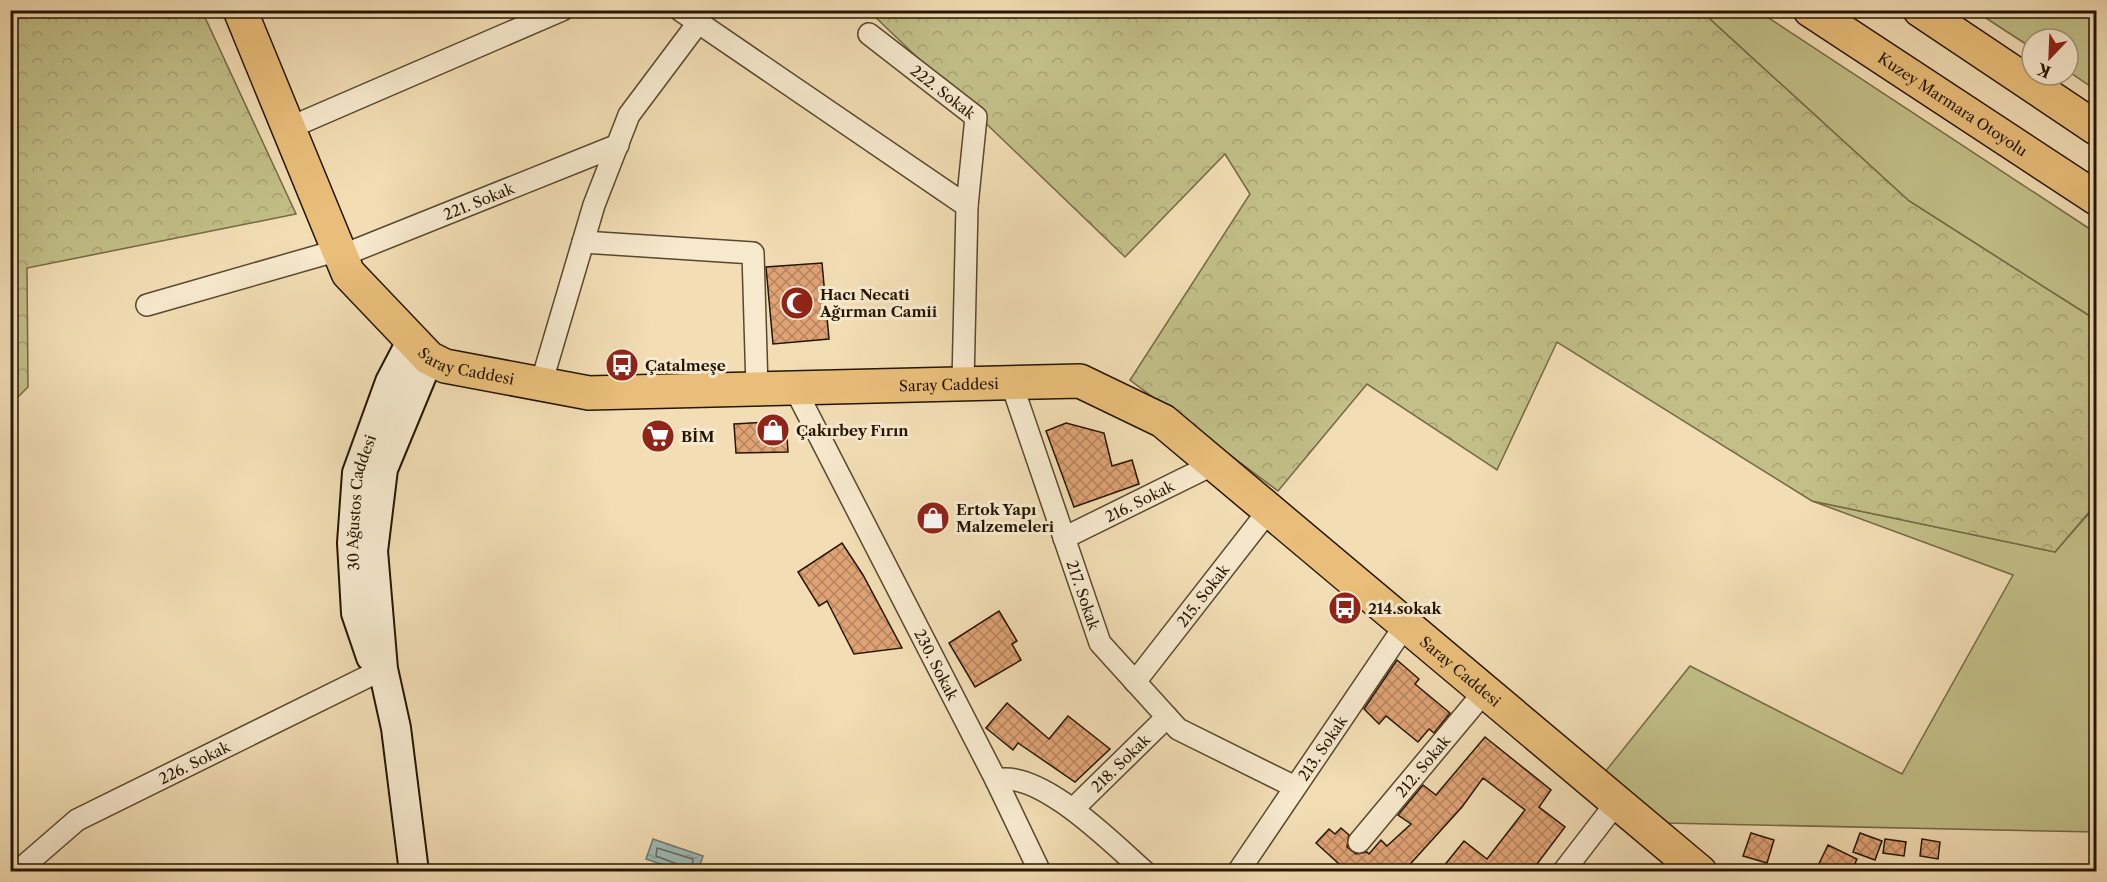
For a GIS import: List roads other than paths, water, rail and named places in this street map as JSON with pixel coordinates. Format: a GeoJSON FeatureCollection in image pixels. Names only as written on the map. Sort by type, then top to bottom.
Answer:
{"type":"FeatureCollection","features":[{"type":"Feature","properties":{"kind":"main road","name":"Saray Caddesi"},"geometry":{"type":"LineString","coordinates":[[240,10],[348,273],[420,349],[445,366],[589,393],[1080,381],[1162,421],[1700,872]]}},
{"type":"Feature","properties":{"kind":"main road","name":"Kuzey Marmara Otoyolu"},"geometry":{"type":"LineString","coordinates":[[1810,10],[2097,198]]}},
{"type":"Feature","properties":{"kind":"main road"},"geometry":{"type":"LineString","coordinates":[[1920,10],[2097,128]]}},
{"type":"Feature","properties":{"kind":"main road","name":"30 Ağustos Caddesi"},"geometry":{"type":"LineString","coordinates":[[414,872],[396,728],[383,669],[373,550],[383,469],[420,349]]}},
{"type":"Feature","properties":{"kind":"street"},"geometry":{"type":"LineString","coordinates":[[289,128],[562,10]]}},
{"type":"Feature","properties":{"kind":"street"},"geometry":{"type":"LineString","coordinates":[[680,10],[967,206],[963,383]]}},
{"type":"Feature","properties":{"kind":"street"},"geometry":{"type":"LineString","coordinates":[[541,384],[594,205],[629,115],[698,22]]}},
{"type":"Feature","properties":{"kind":"street","name":"222. Sokak"},"geometry":{"type":"LineString","coordinates":[[868,34],[976,117],[967,206]]}},
{"type":"Feature","properties":{"kind":"street","name":"221. Sokak"},"geometry":{"type":"LineString","coordinates":[[147,305],[340,253],[618,145]]}},
{"type":"Feature","properties":{"kind":"street"},"geometry":{"type":"LineString","coordinates":[[583,242],[753,253],[758,388]]}},
{"type":"Feature","properties":{"kind":"street","name":"217. Sokak"},"geometry":{"type":"LineString","coordinates":[[1011,382],[1100,644],[1178,729],[1295,787]]}},
{"type":"Feature","properties":{"kind":"street","name":"230. Sokak"},"geometry":{"type":"LineString","coordinates":[[794,387],[996,780],[1040,872]]}},
{"type":"Feature","properties":{"kind":"street","name":"216. Sokak"},"geometry":{"type":"LineString","coordinates":[[1064,538],[1214,464]]}},
{"type":"Feature","properties":{"kind":"street","name":"215. Sokak"},"geometry":{"type":"LineString","coordinates":[[1135,682],[1269,510]]}},
{"type":"Feature","properties":{"kind":"street","name":"213. Sokak"},"geometry":{"type":"LineString","coordinates":[[1238,872],[1406,624]]}},
{"type":"Feature","properties":{"kind":"street","name":"226. Sokak"},"geometry":{"type":"LineString","coordinates":[[17,872],[77,820],[383,669]]}},
{"type":"Feature","properties":{"kind":"street","name":"212. Sokak"},"geometry":{"type":"LineString","coordinates":[[1359,842],[1485,691]]}},
{"type":"Feature","properties":{"kind":"street","name":"218. Sokak"},"geometry":{"type":"LineString","coordinates":[[1073,809],[1167,717]]}},
{"type":"Feature","properties":{"kind":"street"},"geometry":{"type":"LineString","coordinates":[[996,780],[1017,778],[1073,809],[1145,872]]}},
{"type":"Feature","properties":{"kind":"street"},"geometry":{"type":"LineString","coordinates":[[1563,872],[1617,802]]}},
{"type":"Feature","properties":{"kind":"water"},"geometry":{"type":"Polygon","coordinates":[[[653,839],[703,856],[698,871],[681,871],[646,859],[653,839]]]}},
{"type":"Feature","properties":{"kind":"place","name":"Hacı Necati Ağırman Camii"},"geometry":{"type":"Point","coordinates":[797,303]}},
{"type":"Feature","properties":{"kind":"place","name":"Çatalmeşe"},"geometry":{"type":"Point","coordinates":[622,365]}},
{"type":"Feature","properties":{"kind":"place","name":"Çakırbey Fırın"},"geometry":{"type":"Point","coordinates":[773,430]}},
{"type":"Feature","properties":{"kind":"place","name":"BİM"},"geometry":{"type":"Point","coordinates":[658,436]}},
{"type":"Feature","properties":{"kind":"place","name":"Ertok Yapı Malzemeleri"},"geometry":{"type":"Point","coordinates":[933,518]}},
{"type":"Feature","properties":{"kind":"place","name":"214.sokak"},"geometry":{"type":"Point","coordinates":[1345,608]}}]}
